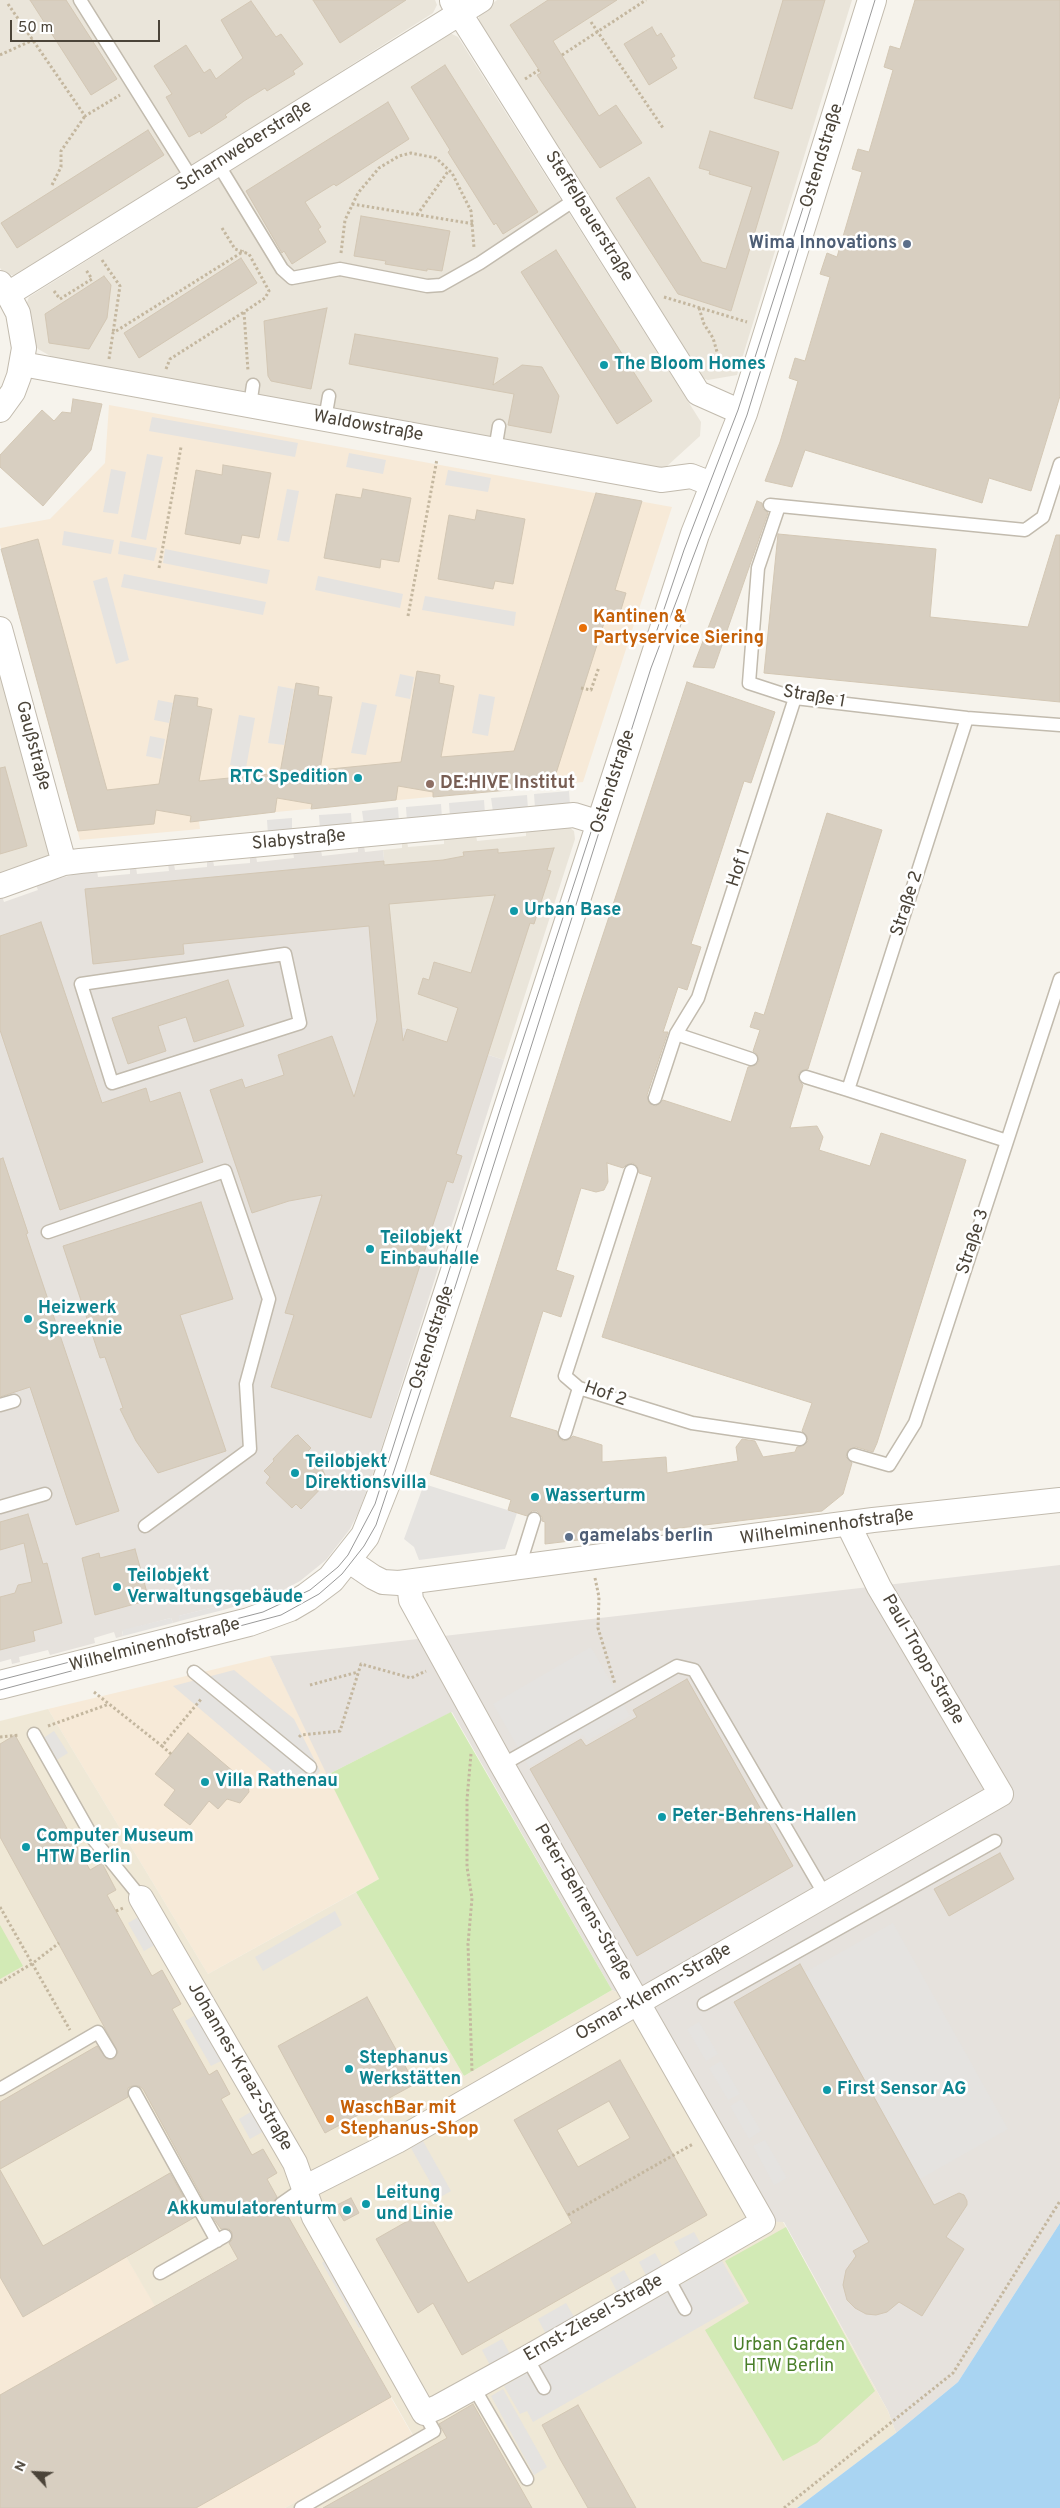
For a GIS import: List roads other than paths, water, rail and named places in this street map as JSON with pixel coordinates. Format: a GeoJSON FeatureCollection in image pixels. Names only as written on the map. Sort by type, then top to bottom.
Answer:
{"type":"FeatureCollection","features":[{"type":"Feature","properties":{"kind":"street","name":"Scharnweberstraße"},"geometry":{"type":"LineString","coordinates":[[4,288],[218,164],[455,7],[481,0]]}},
{"type":"Feature","properties":{"kind":"street","name":"Ostendstraße"},"geometry":{"type":"LineString","coordinates":[[348,1560],[369,1529],[386,1483],[695,534],[743,413],[872,0]]}},
{"type":"Feature","properties":{"kind":"street","name":"Steffelbauerstraße"},"geometry":{"type":"LineString","coordinates":[[455,7],[698,393],[743,413]]}},
{"type":"Feature","properties":{"kind":"street"},"geometry":{"type":"LineString","coordinates":[[0,410],[13,392],[22,364],[22,329],[18,313],[4,288]]}},
{"type":"Feature","properties":{"kind":"street","name":"Waldowstraße"},"geometry":{"type":"LineString","coordinates":[[22,364],[250,390],[495,450],[661,480],[691,476],[714,485]]}},
{"type":"Feature","properties":{"kind":"street","name":"Gaußstraße"},"geometry":{"type":"LineString","coordinates":[[0,629],[64,864]]}},
{"type":"Feature","properties":{"kind":"street","name":"Slabystraße"},"geometry":{"type":"LineString","coordinates":[[0,886],[64,864],[574,816],[600,822]]}},
{"type":"Feature","properties":{"kind":"street","name":"Wilhelminenhofstraße"},"geometry":{"type":"LineString","coordinates":[[0,1685],[271,1614],[290,1606],[320,1589],[348,1560],[383,1582],[409,1582],[848,1524],[1060,1500]]}},
{"type":"Feature","properties":{"kind":"street","name":"Paul-Tropp-Straße"},"geometry":{"type":"LineString","coordinates":[[848,1524],[879,1587],[1001,1794]]}},
{"type":"Feature","properties":{"kind":"street","name":"Peter-Behrens-Straße"},"geometry":{"type":"LineString","coordinates":[[409,1582],[411,1600],[502,1765],[763,2222]]}},
{"type":"Feature","properties":{"kind":"street","name":"Osmar-Klemm-Straße"},"geometry":{"type":"LineString","coordinates":[[304,2188],[396,2140],[1001,1794]]}},
{"type":"Feature","properties":{"kind":"street","name":"Johannes-Kraaz-Straße"},"geometry":{"type":"LineString","coordinates":[[141,1898],[294,2162],[314,2217],[424,2412]]}},
{"type":"Feature","properties":{"kind":"street","name":"Ernst-Ziesel-Straße"},"geometry":{"type":"LineString","coordinates":[[424,2412],[474,2388],[763,2222]]}},
{"type":"Feature","properties":{"kind":"lane"},"geometry":{"type":"LineString","coordinates":[[80,0],[192,179]]}},
{"type":"Feature","properties":{"kind":"lane"},"geometry":{"type":"LineString","coordinates":[[218,164],[282,269],[292,278],[340,269],[427,286],[441,285],[480,263],[576,199]]}},
{"type":"Feature","properties":{"kind":"lane"},"geometry":{"type":"LineString","coordinates":[[495,450],[499,426]]}},
{"type":"Feature","properties":{"kind":"lane","name":"Straße 1"},"geometry":{"type":"LineString","coordinates":[[1060,464],[1043,517],[1025,530],[774,505],[758,568],[748,683],[795,698],[967,718],[1060,725]]}},
{"type":"Feature","properties":{"kind":"lane","name":"Hof 1"},"geometry":{"type":"LineString","coordinates":[[655,1098],[676,1034],[698,998],[795,698]]}},
{"type":"Feature","properties":{"kind":"lane","name":"Straße 2"},"geometry":{"type":"LineString","coordinates":[[848,1090],[967,718]]}},
{"type":"Feature","properties":{"kind":"lane"},"geometry":{"type":"LineString","coordinates":[[285,954],[300,1024],[188,1061],[112,1083],[81,984],[285,954]]}},
{"type":"Feature","properties":{"kind":"lane","name":"Straße 3"},"geometry":{"type":"LineString","coordinates":[[854,1455],[889,1465],[915,1423],[1060,979]]}},
{"type":"Feature","properties":{"kind":"lane"},"geometry":{"type":"LineString","coordinates":[[676,1034],[750,1059]]}},
{"type":"Feature","properties":{"kind":"lane"},"geometry":{"type":"LineString","coordinates":[[806,1077],[1007,1141]]}},
{"type":"Feature","properties":{"kind":"lane"},"geometry":{"type":"LineString","coordinates":[[48,1232],[225,1171],[269,1299],[246,1384],[250,1449],[145,1526]]}},
{"type":"Feature","properties":{"kind":"lane","name":"Hof 2"},"geometry":{"type":"LineString","coordinates":[[631,1171],[565,1376],[579,1388],[692,1423],[800,1439]]}},
{"type":"Feature","properties":{"kind":"lane"},"geometry":{"type":"LineString","coordinates":[[564,1433],[579,1388]]}},
{"type":"Feature","properties":{"kind":"lane"},"geometry":{"type":"LineString","coordinates":[[0,1405],[14,1400]]}},
{"type":"Feature","properties":{"kind":"lane"},"geometry":{"type":"LineString","coordinates":[[0,1507],[45,1494]]}},
{"type":"Feature","properties":{"kind":"lane"},"geometry":{"type":"LineString","coordinates":[[519,1567],[534,1519]]}},
{"type":"Feature","properties":{"kind":"lane"},"geometry":{"type":"LineString","coordinates":[[502,1765],[676,1666],[694,1670],[825,1895]]}},
{"type":"Feature","properties":{"kind":"lane","name":"Wilhelminenhofstraße"},"geometry":{"type":"LineString","coordinates":[[194,1672],[310,1767]]}},
{"type":"Feature","properties":{"kind":"lane","name":"Johannes-Kraaz-Straße"},"geometry":{"type":"LineString","coordinates":[[34,1734],[94,1840],[141,1898]]}},
{"type":"Feature","properties":{"kind":"lane"},"geometry":{"type":"LineString","coordinates":[[704,2004],[994,1841]]}},
{"type":"Feature","properties":{"kind":"lane"},"geometry":{"type":"LineString","coordinates":[[0,2089],[98,2032],[110,2052]]}},
{"type":"Feature","properties":{"kind":"lane"},"geometry":{"type":"LineString","coordinates":[[135,2093],[221,2239],[160,2273]]}},
{"type":"Feature","properties":{"kind":"lane"},"geometry":{"type":"LineString","coordinates":[[281,2204],[304,2188]]}},
{"type":"Feature","properties":{"kind":"lane"},"geometry":{"type":"LineString","coordinates":[[667,2276],[685,2309]]}},
{"type":"Feature","properties":{"kind":"lane"},"geometry":{"type":"LineString","coordinates":[[527,2358],[544,2388]]}},
{"type":"Feature","properties":{"kind":"lane"},"geometry":{"type":"LineString","coordinates":[[474,2388],[527,2479]]}},
{"type":"Feature","properties":{"kind":"lane"},"geometry":{"type":"LineString","coordinates":[[301,2508],[434,2431],[424,2412]]}},
{"type":"Feature","properties":{"kind":"water"},"geometry":{"type":"Polygon","coordinates":[[[1060,2223],[1060,2508],[797,2508],[896,2433],[958,2382],[1060,2223]]]}},
{"type":"Feature","properties":{"kind":"tram line"},"geometry":{"type":"LineString","coordinates":[[0,1690],[281,1615],[319,1594],[342,1574],[364,1546],[376,1525],[455,1287],[651,668],[747,415],[875,0]]}},
{"type":"Feature","properties":{"kind":"tram line"},"geometry":{"type":"LineString","coordinates":[[657,630],[684,550],[738,410],[820,155]]}},
{"type":"Feature","properties":{"kind":"tram line"},"geometry":{"type":"LineString","coordinates":[[0,1680],[263,1612],[310,1590],[338,1567],[348,1555],[375,1504],[501,1107],[608,780]]}},
{"type":"Feature","properties":{"kind":"place","name":"Wima Innovations"},"geometry":{"type":"Point","coordinates":[907,244]}},
{"type":"Feature","properties":{"kind":"place","name":"The Bloom Homes"},"geometry":{"type":"Point","coordinates":[604,365]}},
{"type":"Feature","properties":{"kind":"place","name":"Kantinen & Partyservice Siering"},"geometry":{"type":"Point","coordinates":[583,628]}},
{"type":"Feature","properties":{"kind":"place","name":"RTC Spedition"},"geometry":{"type":"Point","coordinates":[358,778]}},
{"type":"Feature","properties":{"kind":"place","name":"DE:HIVE Institut"},"geometry":{"type":"Point","coordinates":[430,784]}},
{"type":"Feature","properties":{"kind":"place","name":"Urban Base"},"geometry":{"type":"Point","coordinates":[514,911]}},
{"type":"Feature","properties":{"kind":"place","name":"Teilobjekt Einbauhalle"},"geometry":{"type":"Point","coordinates":[370,1249]}},
{"type":"Feature","properties":{"kind":"place","name":"Heizwerk Spreeknie"},"geometry":{"type":"Point","coordinates":[28,1319]}},
{"type":"Feature","properties":{"kind":"place","name":"Teilobjekt Direktionsvilla"},"geometry":{"type":"Point","coordinates":[295,1473]}},
{"type":"Feature","properties":{"kind":"place","name":"Wasserturm"},"geometry":{"type":"Point","coordinates":[535,1497]}},
{"type":"Feature","properties":{"kind":"place","name":"gamelabs berlin"},"geometry":{"type":"Point","coordinates":[569,1537]}},
{"type":"Feature","properties":{"kind":"place","name":"Teilobjekt Verwaltungsgebäude"},"geometry":{"type":"Point","coordinates":[117,1587]}},
{"type":"Feature","properties":{"kind":"place","name":"Villa Rathenau"},"geometry":{"type":"Point","coordinates":[205,1782]}},
{"type":"Feature","properties":{"kind":"place","name":"Peter-Behrens-Hallen"},"geometry":{"type":"Point","coordinates":[662,1817]}},
{"type":"Feature","properties":{"kind":"place","name":"Computer Museum HTW Berlin"},"geometry":{"type":"Point","coordinates":[26,1847]}},
{"type":"Feature","properties":{"kind":"place","name":"Stephanus Werkstätten"},"geometry":{"type":"Point","coordinates":[349,2069]}},
{"type":"Feature","properties":{"kind":"place","name":"First Sensor AG"},"geometry":{"type":"Point","coordinates":[827,2090]}},
{"type":"Feature","properties":{"kind":"place","name":"WaschBar mit Stephanus-Shop"},"geometry":{"type":"Point","coordinates":[330,2119]}},
{"type":"Feature","properties":{"kind":"place","name":"Leitung und Linie"},"geometry":{"type":"Point","coordinates":[366,2204]}},
{"type":"Feature","properties":{"kind":"place","name":"Akkumulatorenturm"},"geometry":{"type":"Point","coordinates":[347,2210]}},
{"type":"Feature","properties":{"kind":"park label","name":"Urban Garden HTW Berlin"},"geometry":{"type":"Point","coordinates":[789,2356]}}]}
